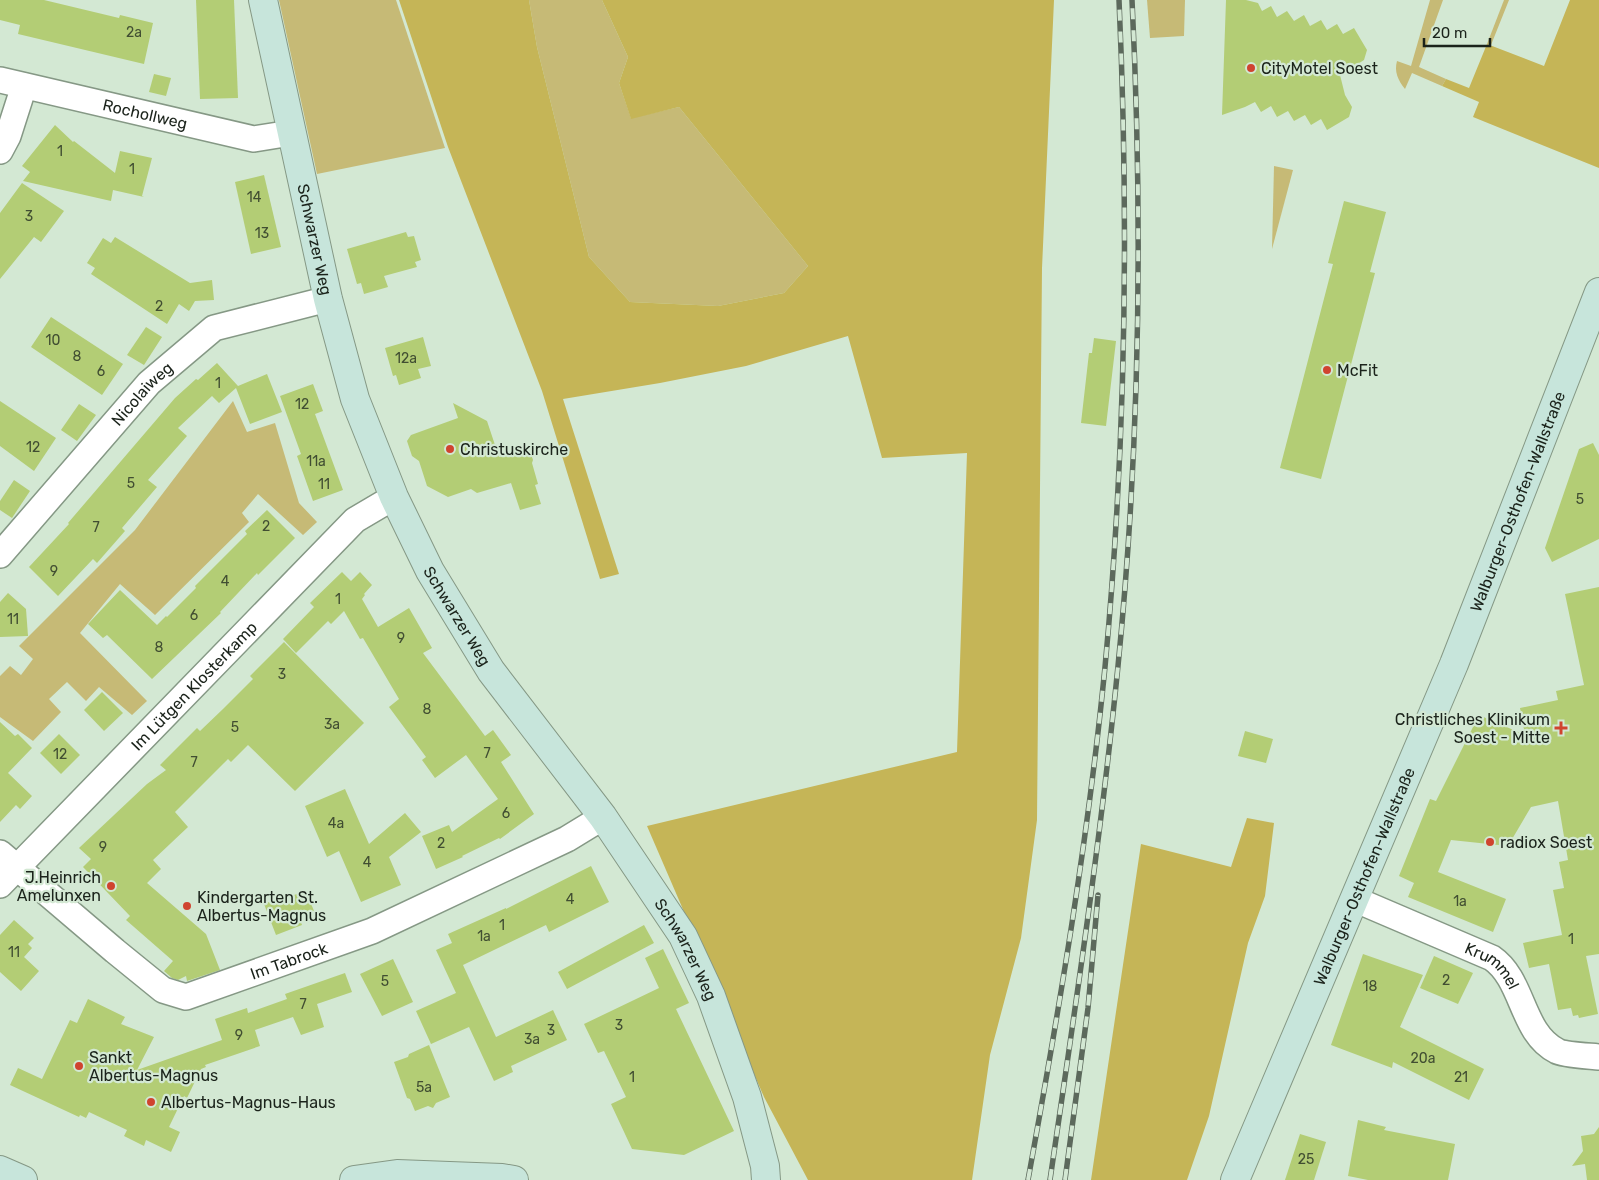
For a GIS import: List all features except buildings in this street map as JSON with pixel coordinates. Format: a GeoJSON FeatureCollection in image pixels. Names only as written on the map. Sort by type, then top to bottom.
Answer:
{"type":"FeatureCollection","features":[{"type":"Feature","properties":{"kind":"street","name":"Schwarzer Weg"},"geometry":{"type":"LineString","coordinates":[[263,0],[328,299],[355,399],[394,497],[430,571],[491,671],[603,817],[683,936],[711,996],[748,1097],[765,1166],[766,1180]]}},
{"type":"Feature","properties":{"kind":"street","name":"Rochollweg"},"geometry":{"type":"LineString","coordinates":[[0,80],[254,139],[291,133]]}},
{"type":"Feature","properties":{"kind":"street"},"geometry":{"type":"LineString","coordinates":[[0,151],[8,136],[24,86]]}},
{"type":"Feature","properties":{"kind":"street","name":"Walburger-Osthofen-Wallstraße"},"geometry":{"type":"LineString","coordinates":[[1235,1180],[1316,985],[1454,664],[1599,292]]}},
{"type":"Feature","properties":{"kind":"street","name":"Nicolaiweg"},"geometry":{"type":"LineString","coordinates":[[0,555],[149,383],[214,328],[328,299]]}},
{"type":"Feature","properties":{"kind":"street","name":"Im Lütgen Klosterkamp"},"geometry":{"type":"LineString","coordinates":[[6,868],[355,520],[394,497]]}},
{"type":"Feature","properties":{"kind":"street","name":"Im Tabrock"},"geometry":{"type":"LineString","coordinates":[[6,868],[163,990],[186,997],[372,931],[567,839],[603,817]]}},
{"type":"Feature","properties":{"kind":"street","name":"Krummel"},"geometry":{"type":"LineString","coordinates":[[1354,899],[1492,958],[1503,966],[1528,1019],[1541,1038],[1558,1052],[1599,1057]]}},
{"type":"Feature","properties":{"kind":"street"},"geometry":{"type":"LineString","coordinates":[[0,1170],[22,1180]]}},
{"type":"Feature","properties":{"kind":"street"},"geometry":{"type":"LineString","coordinates":[[354,1180],[397,1174],[514,1180]]}},
{"type":"Feature","properties":{"kind":"shaded area"},"geometry":{"type":"Polygon","coordinates":[[[279,0],[396,0],[445,148],[317,174],[279,0]]]}},
{"type":"Feature","properties":{"kind":"shaded area"},"geometry":{"type":"Polygon","coordinates":[[[399,0],[529,0],[537,47],[589,257],[630,302],[718,306],[784,293],[808,266],[679,107],[631,119],[619,83],[628,57],[602,0],[1054,0],[1042,268],[1037,820],[1021,938],[990,1055],[972,1180],[808,1180],[764,1097],[647,826],[957,752],[967,453],[882,458],[848,336],[746,366],[563,399],[619,574],[600,579],[542,391],[448,147],[399,0]]]}},
{"type":"Feature","properties":{"kind":"shaded area"},"geometry":{"type":"Polygon","coordinates":[[[529,0],[602,0],[628,57],[619,83],[631,118],[679,107],[808,266],[784,293],[718,306],[630,302],[589,257],[537,47],[529,0]]]}},
{"type":"Feature","properties":{"kind":"shaded area"},"geometry":{"type":"Polygon","coordinates":[[[1147,0],[1185,0],[1184,36],[1150,38],[1147,0]]]}},
{"type":"Feature","properties":{"kind":"shaded area"},"geometry":{"type":"Polygon","coordinates":[[[1430,0],[1443,0],[1419,67],[1446,79],[1442,86],[1412,73],[1405,89],[1397,76],[1397,61],[1411,66],[1430,0]]]}},
{"type":"Feature","properties":{"kind":"shaded area"},"geometry":{"type":"Polygon","coordinates":[[[1504,0],[1509,0],[1491,45],[1487,44],[1504,0]]]}},
{"type":"Feature","properties":{"kind":"shaded area"},"geometry":{"type":"Polygon","coordinates":[[[1570,0],[1599,0],[1599,168],[1473,117],[1479,102],[1442,86],[1446,79],[1469,88],[1487,44],[1544,66],[1570,0]]]}},
{"type":"Feature","properties":{"kind":"shaded area"},"geometry":{"type":"Polygon","coordinates":[[[1274,166],[1293,170],[1272,249],[1274,166]]]}},
{"type":"Feature","properties":{"kind":"shaded area"},"geometry":{"type":"Polygon","coordinates":[[[233,401],[247,432],[275,423],[299,503],[317,522],[303,535],[258,494],[242,513],[249,522],[155,615],[120,584],[80,633],[147,701],[132,715],[99,687],[86,701],[67,682],[49,699],[61,712],[33,741],[0,717],[0,676],[10,666],[21,675],[33,659],[19,646],[135,530],[233,401]]]}},
{"type":"Feature","properties":{"kind":"shaded area"},"geometry":{"type":"Polygon","coordinates":[[[1247,818],[1274,823],[1265,896],[1248,943],[1209,1116],[1187,1180],[1091,1180],[1141,844],[1231,867],[1247,818]]]}},
{"type":"Feature","properties":{"kind":"railway"},"geometry":{"type":"LineString","coordinates":[[1028,1180],[1062,989],[1081,861],[1098,732],[1112,584],[1121,417],[1125,250],[1119,0]]}},
{"type":"Feature","properties":{"kind":"railway"},"geometry":{"type":"LineString","coordinates":[[1050,1180],[1096,859],[1118,666],[1131,500],[1135,417],[1138,250],[1138,167],[1132,0]]}},
{"type":"Feature","properties":{"kind":"railway"},"geometry":{"type":"LineString","coordinates":[[1065,1180],[1088,1008],[1098,895]]}},
{"type":"Feature","properties":{"kind":"place","name":"CityMotel Soest"},"geometry":{"type":"Point","coordinates":[1251,68]}},
{"type":"Feature","properties":{"kind":"place","name":"McFit"},"geometry":{"type":"Point","coordinates":[1327,370]}},
{"type":"Feature","properties":{"kind":"place","name":"Christuskirche"},"geometry":{"type":"Point","coordinates":[450,449]}},
{"type":"Feature","properties":{"kind":"place","name":"Christliches Klinikum Soest - Mitte"},"geometry":{"type":"Point","coordinates":[1561,728]}},
{"type":"Feature","properties":{"kind":"place","name":"radiox Soest"},"geometry":{"type":"Point","coordinates":[1490,842]}},
{"type":"Feature","properties":{"kind":"place","name":"J.Heinrich Amelunxen"},"geometry":{"type":"Point","coordinates":[111,886]}},
{"type":"Feature","properties":{"kind":"place","name":"Kindergarten St. Albertus-Magnus"},"geometry":{"type":"Point","coordinates":[187,906]}},
{"type":"Feature","properties":{"kind":"place","name":"Sankt Albertus-Magnus"},"geometry":{"type":"Point","coordinates":[79,1066]}},
{"type":"Feature","properties":{"kind":"place","name":"Albertus-Magnus-Haus"},"geometry":{"type":"Point","coordinates":[151,1102]}}]}
